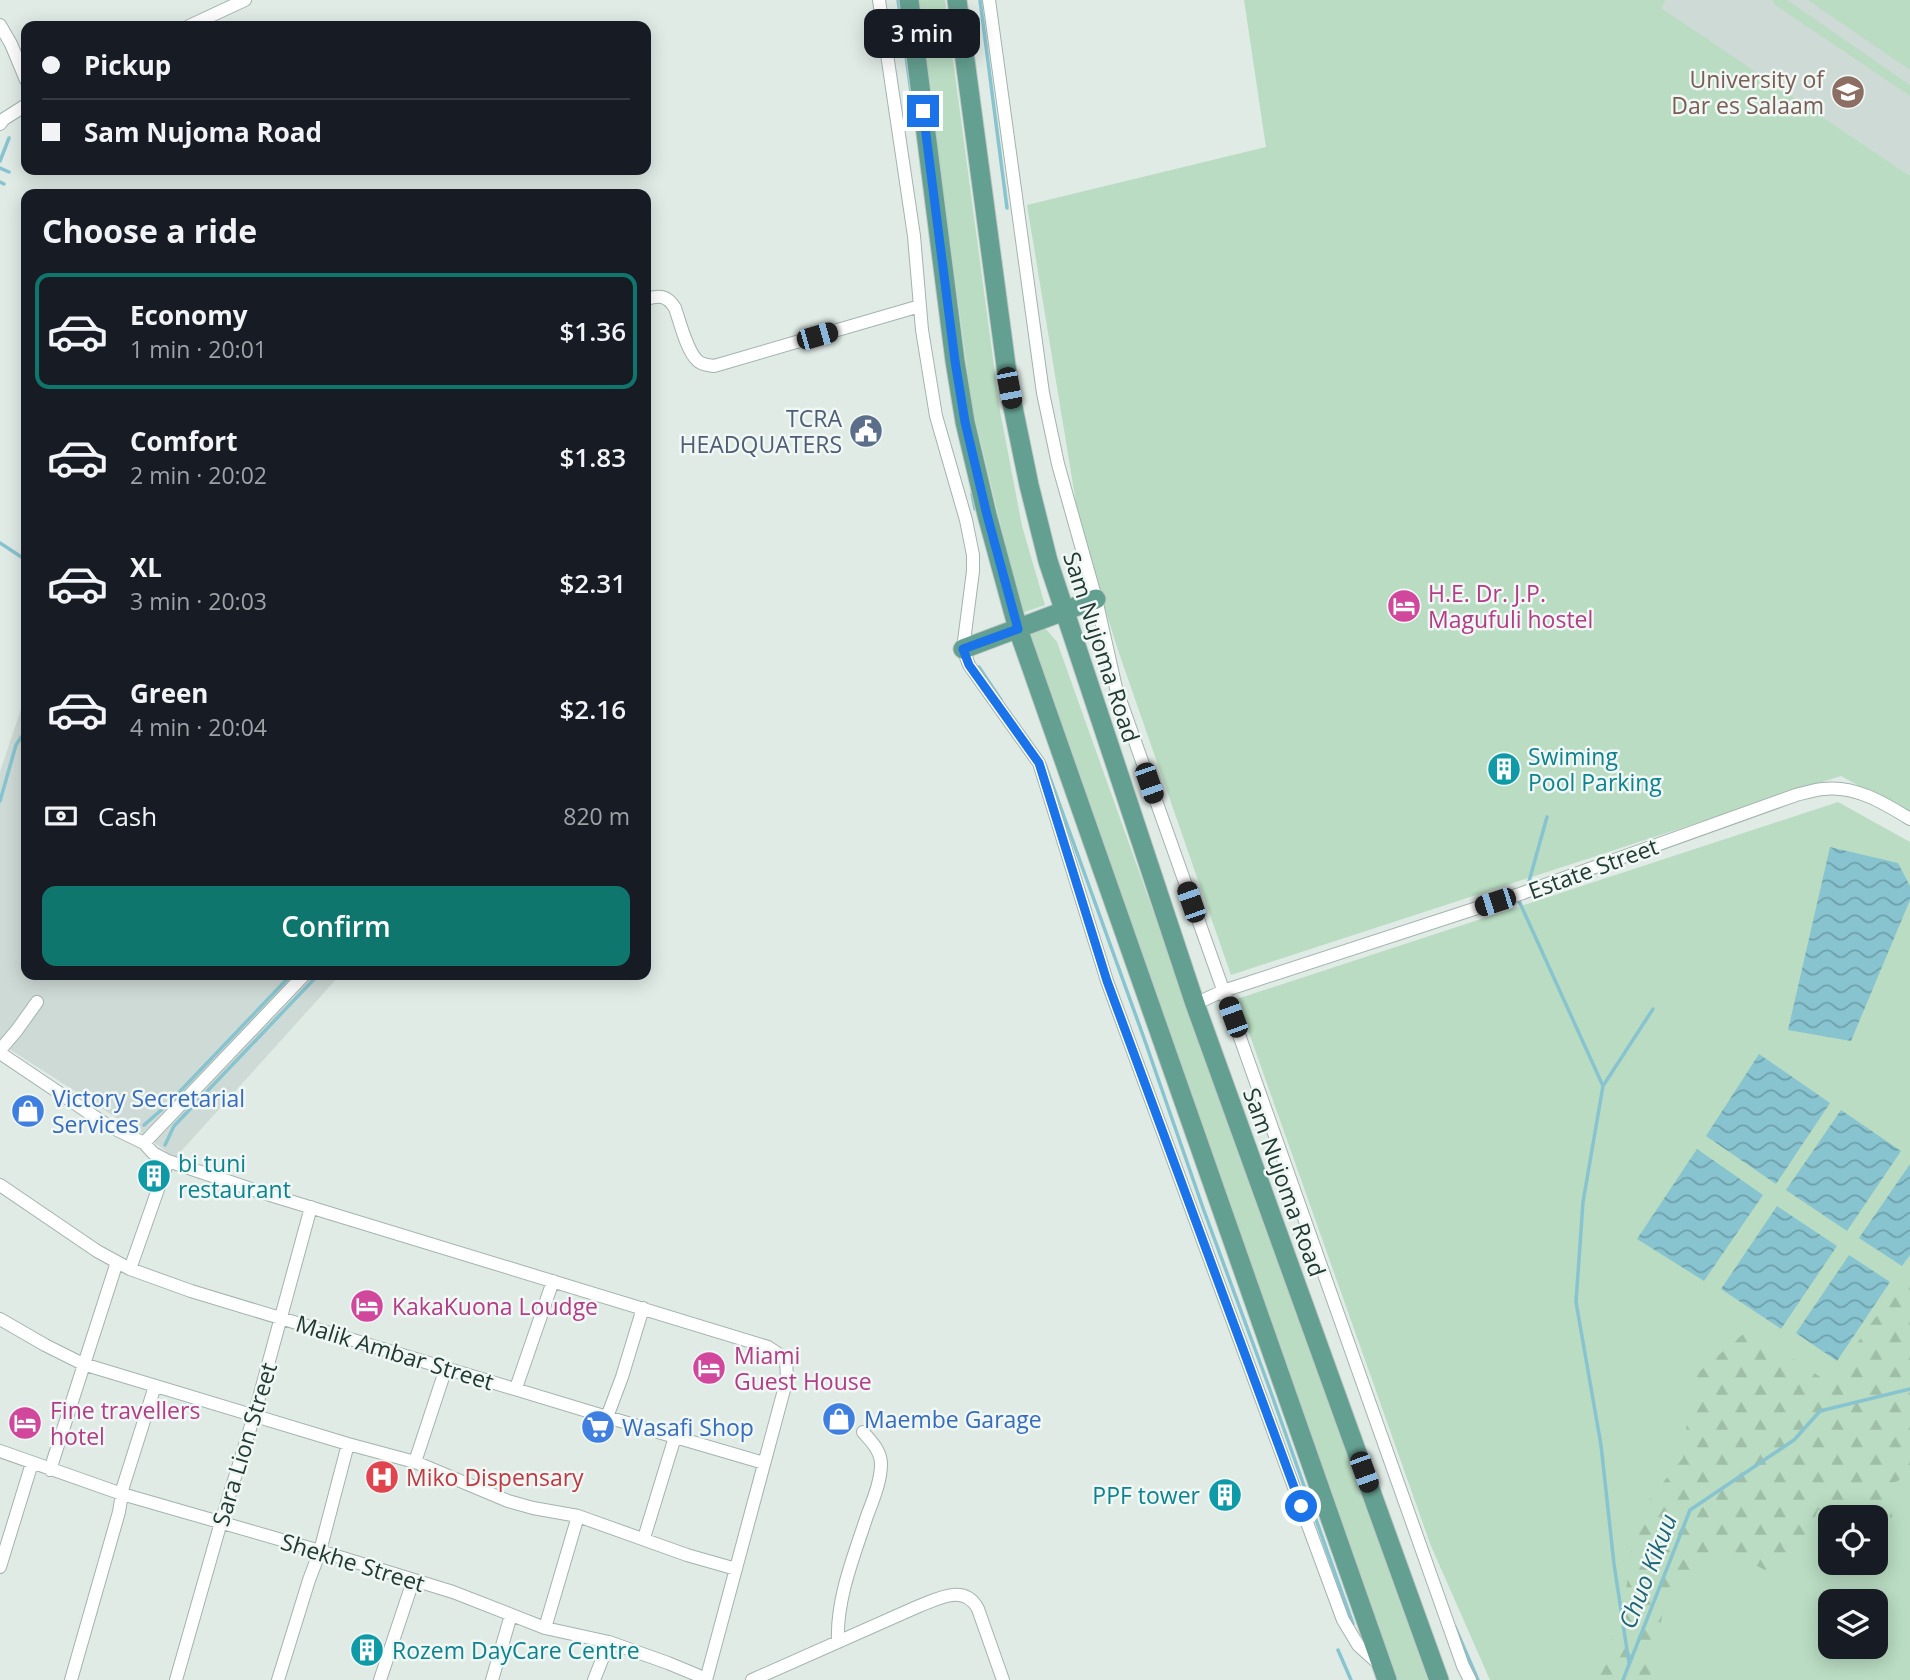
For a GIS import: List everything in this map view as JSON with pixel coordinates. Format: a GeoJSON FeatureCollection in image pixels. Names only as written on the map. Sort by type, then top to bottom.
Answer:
{"type":"FeatureCollection","features":[{"type":"Feature","properties":{"kind":"main road"},"geometry":{"type":"LineString","coordinates":[[909,0],[965,422],[1018,629],[1385,1673]]}},
{"type":"Feature","properties":{"kind":"main road","name":"Sam Nujoma Road"},"geometry":{"type":"LineString","coordinates":[[957,0],[1009,388],[1048,561],[1195,1004],[1439,1680]]}},
{"type":"Feature","properties":{"kind":"main road"},"geometry":{"type":"LineString","coordinates":[[963,649],[1096,599]]}},
{"type":"Feature","properties":{"kind":"street"},"geometry":{"type":"LineString","coordinates":[[200,21],[245,0]]}},
{"type":"Feature","properties":{"kind":"street"},"geometry":{"type":"LineString","coordinates":[[879,0],[914,236],[919,306],[936,416],[967,520],[973,555],[963,649],[969,665],[1039,763],[1107,981],[1343,1620],[1358,1645],[1385,1673]]}},
{"type":"Feature","properties":{"kind":"street"},"geometry":{"type":"LineString","coordinates":[[989,0],[1043,393],[1058,464],[1096,599],[1116,688],[1470,1680]]}},
{"type":"Feature","properties":{"kind":"street"},"geometry":{"type":"LineString","coordinates":[[0,25],[21,68]]}},
{"type":"Feature","properties":{"kind":"street"},"geometry":{"type":"LineString","coordinates":[[0,124],[4,118],[21,107]]}},
{"type":"Feature","properties":{"kind":"street"},"geometry":{"type":"LineString","coordinates":[[651,298],[664,297],[671,301],[692,354],[704,365],[714,366],[919,306]]}},
{"type":"Feature","properties":{"kind":"street","name":"Estate Street"},"geometry":{"type":"LineString","coordinates":[[1195,1004],[1223,991],[1517,895],[1796,795],[1826,789],[1856,792],[1885,803],[1910,819]]}},
{"type":"Feature","properties":{"kind":"street"},"geometry":{"type":"LineString","coordinates":[[144,1143],[299,980]]}},
{"type":"Feature","properties":{"kind":"street"},"geometry":{"type":"LineString","coordinates":[[37,1002],[0,1051],[107,1125],[144,1143],[153,1153],[168,1161],[311,1208],[768,1347],[786,1359],[787,1379],[705,1680]]}},
{"type":"Feature","properties":{"kind":"street"},"geometry":{"type":"LineString","coordinates":[[130,1269],[168,1161]]}},
{"type":"Feature","properties":{"kind":"street","name":"Malik Ambar Street"},"geometry":{"type":"LineString","coordinates":[[0,1185],[97,1251],[130,1269],[191,1290],[764,1463]]}},
{"type":"Feature","properties":{"kind":"street","name":"Sara Lion Street"},"geometry":{"type":"LineString","coordinates":[[176,1680],[220,1522],[254,1416],[311,1208]]}},
{"type":"Feature","properties":{"kind":"street"},"geometry":{"type":"LineString","coordinates":[[50,1470],[117,1262]]}},
{"type":"Feature","properties":{"kind":"street"},"geometry":{"type":"LineString","coordinates":[[516,1388],[553,1282]]}},
{"type":"Feature","properties":{"kind":"street"},"geometry":{"type":"LineString","coordinates":[[607,1417],[626,1367],[643,1308]]}},
{"type":"Feature","properties":{"kind":"street"},"geometry":{"type":"LineString","coordinates":[[0,1319],[83,1364],[415,1462],[508,1500],[533,1508],[578,1516],[687,1555],[736,1569]]}},
{"type":"Feature","properties":{"kind":"street"},"geometry":{"type":"LineString","coordinates":[[415,1462],[446,1368]]}},
{"type":"Feature","properties":{"kind":"street"},"geometry":{"type":"LineString","coordinates":[[71,1680],[155,1386]]}},
{"type":"Feature","properties":{"kind":"street"},"geometry":{"type":"LineString","coordinates":[[838,1642],[837,1628],[842,1600],[873,1500],[881,1464],[879,1454],[863,1432]]}},
{"type":"Feature","properties":{"kind":"street"},"geometry":{"type":"LineString","coordinates":[[644,1538],[676,1437]]}},
{"type":"Feature","properties":{"kind":"street"},"geometry":{"type":"LineString","coordinates":[[278,1680],[320,1551],[348,1444]]}},
{"type":"Feature","properties":{"kind":"street","name":"Shekhe Street"},"geometry":{"type":"LineString","coordinates":[[0,1451],[122,1494],[453,1592],[545,1628],[609,1642],[668,1662],[705,1680]]}},
{"type":"Feature","properties":{"kind":"street"},"geometry":{"type":"LineString","coordinates":[[0,1567],[32,1463]]}},
{"type":"Feature","properties":{"kind":"street"},"geometry":{"type":"LineString","coordinates":[[545,1628],[578,1516]]}},
{"type":"Feature","properties":{"kind":"street"},"geometry":{"type":"LineString","coordinates":[[380,1680],[413,1581]]}},
{"type":"Feature","properties":{"kind":"street"},"geometry":{"type":"LineString","coordinates":[[752,1680],[919,1606],[961,1594],[973,1600],[1003,1680]]}},
{"type":"Feature","properties":{"kind":"street"},"geometry":{"type":"LineString","coordinates":[[492,1680],[511,1615]]}},
{"type":"Feature","properties":{"kind":"street"},"geometry":{"type":"LineString","coordinates":[[594,1680],[609,1642]]}},
{"type":"Feature","properties":{"kind":"shaded area","name":"University of Dar es Salaam"},"geometry":{"type":"Polygon","coordinates":[[[1666,0],[1910,0],[1910,176],[1660,8],[1666,0]]]}},
{"type":"Feature","properties":{"kind":"shaded area"},"geometry":{"type":"Polygon","coordinates":[[[21,709],[21,980],[335,980],[175,1158],[132,1126],[0,1043],[0,772],[21,709]]]}},
{"type":"Feature","properties":{"kind":"green space"},"geometry":{"type":"Polygon","coordinates":[[[918,0],[945,0],[1000,411],[1022,526],[1045,605],[1022,613],[972,406],[918,0]]]}},
{"type":"Feature","properties":{"kind":"green space"},"geometry":{"type":"Polygon","coordinates":[[[1244,0],[1666,0],[1661,8],[1910,176],[1910,814],[1841,776],[1231,975],[1118,650],[1081,533],[1027,205],[1266,147],[1244,0]]]}},
{"type":"Feature","properties":{"kind":"green space"},"geometry":{"type":"Polygon","coordinates":[[[1772,0],[1787,0],[1910,85],[1910,96],[1777,6],[1772,0]]]}},
{"type":"Feature","properties":{"kind":"green space"},"geometry":{"type":"Polygon","coordinates":[[[1808,0],[1910,0],[1910,70],[1808,0]]]}},
{"type":"Feature","properties":{"kind":"green space"},"geometry":{"type":"Polygon","coordinates":[[[1045,628],[1057,642],[1428,1680],[1397,1680],[1138,976],[1027,634],[1045,628]]]}},
{"type":"Feature","properties":{"kind":"green space"},"geometry":{"type":"Polygon","coordinates":[[[1838,802],[1910,842],[1910,1680],[1490,1680],[1431,1546],[1237,999],[1838,802]]]}},
{"type":"Feature","properties":{"kind":"green space"},"geometry":{"type":"Polygon","coordinates":[[[1910,1279],[1910,1475],[1889,1485],[1893,1526],[1888,1525],[1888,1505],[1818,1505],[1787,1581],[1723,1549],[1664,1606],[1650,1680],[1599,1680],[1625,1598],[1636,1516],[1683,1458],[1692,1378],[1749,1329],[1829,1383],[1902,1280],[1910,1279]]]}},
{"type":"Feature","properties":{"kind":"water"},"geometry":{"type":"Polygon","coordinates":[[[1830,847],[1898,863],[1910,886],[1910,900],[1851,1041],[1788,1030],[1830,847]]]}},
{"type":"Feature","properties":{"kind":"water"},"geometry":{"type":"Polygon","coordinates":[[[1759,1054],[1830,1103],[1776,1184],[1706,1136],[1759,1054]]]}},
{"type":"Feature","properties":{"kind":"water"},"geometry":{"type":"Polygon","coordinates":[[[1841,1110],[1901,1151],[1847,1231],[1786,1190],[1841,1110]]]}},
{"type":"Feature","properties":{"kind":"water"},"geometry":{"type":"Polygon","coordinates":[[[1697,1149],[1763,1195],[1704,1281],[1637,1239],[1697,1149]]]}},
{"type":"Feature","properties":{"kind":"water"},"geometry":{"type":"Polygon","coordinates":[[[1910,1164],[1910,1255],[1902,1266],[1859,1238],[1910,1164]]]}},
{"type":"Feature","properties":{"kind":"water"},"geometry":{"type":"Polygon","coordinates":[[[1777,1206],[1837,1246],[1781,1329],[1721,1289],[1777,1206]]]}},
{"type":"Feature","properties":{"kind":"water"},"geometry":{"type":"Polygon","coordinates":[[[1849,1255],[1890,1282],[1837,1361],[1796,1333],[1849,1255]]]}},
{"type":"Feature","properties":{"kind":"waterway"},"geometry":{"type":"LineString","coordinates":[[898,0],[913,106]]}},
{"type":"Feature","properties":{"kind":"waterway"},"geometry":{"type":"LineString","coordinates":[[980,0],[1007,208]]}},
{"type":"Feature","properties":{"kind":"waterway"},"geometry":{"type":"LineString","coordinates":[[0,161],[9,138]]}},
{"type":"Feature","properties":{"kind":"waterway"},"geometry":{"type":"LineString","coordinates":[[0,168],[9,172]]}},
{"type":"Feature","properties":{"kind":"waterway"},"geometry":{"type":"LineString","coordinates":[[0,182],[4,184]]}},
{"type":"Feature","properties":{"kind":"waterway"},"geometry":{"type":"LineString","coordinates":[[972,494],[975,509]]}},
{"type":"Feature","properties":{"kind":"waterway"},"geometry":{"type":"LineString","coordinates":[[0,543],[21,557]]}},
{"type":"Feature","properties":{"kind":"waterway"},"geometry":{"type":"LineString","coordinates":[[979,667],[1001,700]]}},
{"type":"Feature","properties":{"kind":"waterway"},"geometry":{"type":"LineString","coordinates":[[0,801],[16,745],[21,738]]}},
{"type":"Feature","properties":{"kind":"waterway"},"geometry":{"type":"LineString","coordinates":[[1045,764],[1353,1624]]}},
{"type":"Feature","properties":{"kind":"waterway"},"geometry":{"type":"LineString","coordinates":[[1528,885],[1547,817]]}},
{"type":"Feature","properties":{"kind":"waterway"},"geometry":{"type":"LineString","coordinates":[[1519,901],[1603,1086]]}},
{"type":"Feature","properties":{"kind":"waterway"},"geometry":{"type":"LineString","coordinates":[[144,1125],[167,1105],[286,980]]}},
{"type":"Feature","properties":{"kind":"waterway"},"geometry":{"type":"LineString","coordinates":[[165,1145],[174,1126],[313,980]]}},
{"type":"Feature","properties":{"kind":"waterway"},"geometry":{"type":"LineString","coordinates":[[1629,1663],[1614,1564],[1601,1445],[1576,1302],[1583,1202],[1603,1086],[1653,1009]]}},
{"type":"Feature","properties":{"kind":"waterway","name":"Chuo Kikuu"},"geometry":{"type":"LineString","coordinates":[[1623,1680],[1690,1510],[1794,1440],[1820,1411],[1910,1389]]}},
{"type":"Feature","properties":{"kind":"waterway"},"geometry":{"type":"LineString","coordinates":[[1455,1627],[1478,1680]]}},
{"type":"Feature","properties":{"kind":"waterway"},"geometry":{"type":"LineString","coordinates":[[1338,1650],[1351,1680]]}},
{"type":"Feature","properties":{"kind":"place","name":"University of Dar es Salaam"},"geometry":{"type":"Point","coordinates":[1848,92]}},
{"type":"Feature","properties":{"kind":"place","name":"TCRA HEADQUATERS"},"geometry":{"type":"Point","coordinates":[866,431]}},
{"type":"Feature","properties":{"kind":"place","name":"H.E. Dr. J.P. Magufuli hostel"},"geometry":{"type":"Point","coordinates":[1404,606]}},
{"type":"Feature","properties":{"kind":"place","name":"Swiming Pool Parking"},"geometry":{"type":"Point","coordinates":[1504,769]}},
{"type":"Feature","properties":{"kind":"place","name":"Victory Secretarial Services"},"geometry":{"type":"Point","coordinates":[28,1111]}},
{"type":"Feature","properties":{"kind":"place","name":"bi tuni restaurant"},"geometry":{"type":"Point","coordinates":[154,1176]}},
{"type":"Feature","properties":{"kind":"place","name":"KakaKuona Loudge"},"geometry":{"type":"Point","coordinates":[367,1306]}},
{"type":"Feature","properties":{"kind":"place","name":"Miami Guest House"},"geometry":{"type":"Point","coordinates":[709,1368]}},
{"type":"Feature","properties":{"kind":"place","name":"Maembe Garage"},"geometry":{"type":"Point","coordinates":[839,1419]}},
{"type":"Feature","properties":{"kind":"place","name":"Fine travellers hotel"},"geometry":{"type":"Point","coordinates":[25,1423]}},
{"type":"Feature","properties":{"kind":"place","name":"Wasafi Shop"},"geometry":{"type":"Point","coordinates":[598,1427]}},
{"type":"Feature","properties":{"kind":"place","name":"Miko Dispensary"},"geometry":{"type":"Point","coordinates":[382,1477]}},
{"type":"Feature","properties":{"kind":"place","name":"PPF tower"},"geometry":{"type":"Point","coordinates":[1225,1495]}},
{"type":"Feature","properties":{"kind":"place","name":"Rozem DayCare Centre"},"geometry":{"type":"Point","coordinates":[367,1650]}},
{"type":"Feature","properties":{"kind":"route"},"geometry":{"type":"LineString","coordinates":[[923,111],[965,422],[976,475],[1018,629],[963,649],[969,665],[1039,763],[1107,981],[1301,1506]]}}]}
